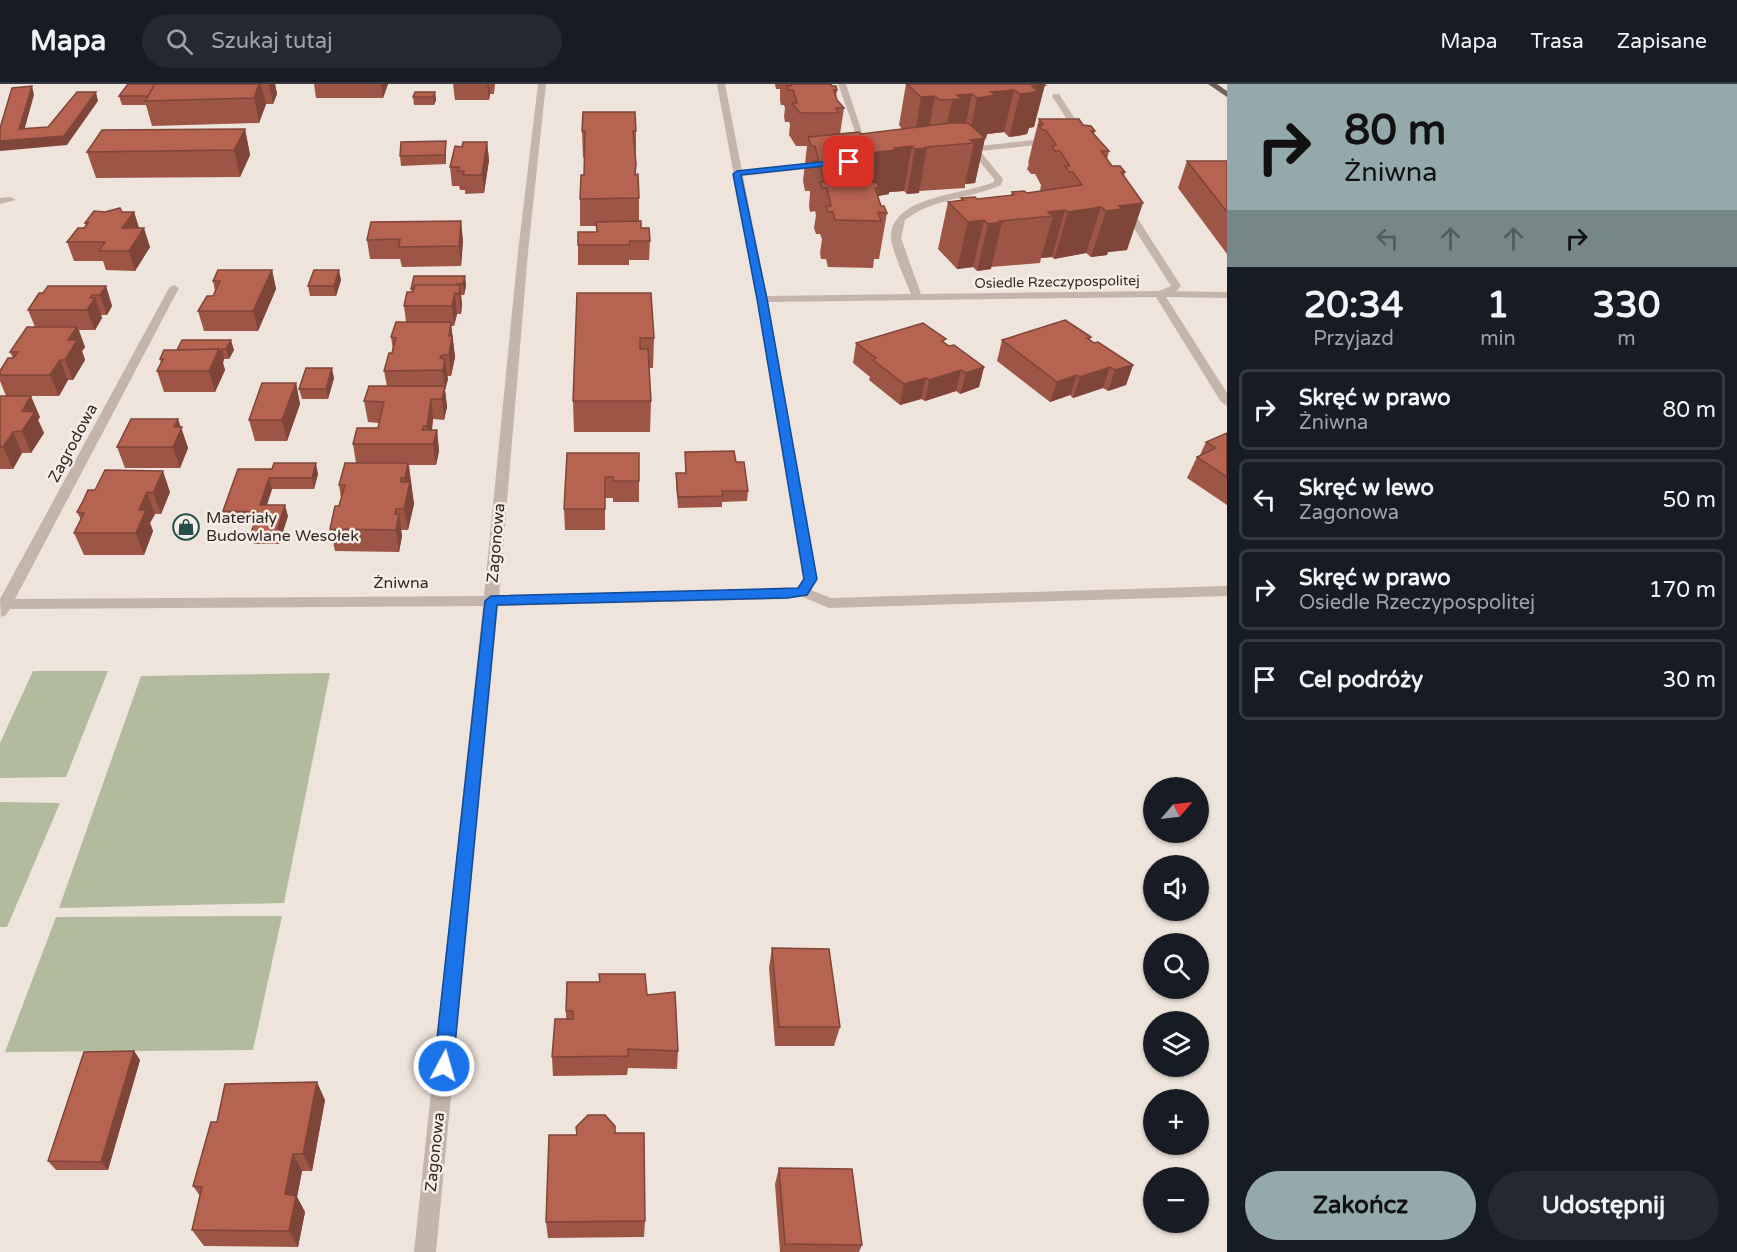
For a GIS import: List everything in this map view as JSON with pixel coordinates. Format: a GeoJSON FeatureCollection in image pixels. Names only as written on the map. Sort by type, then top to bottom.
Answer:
{"type":"FeatureCollection","features":[{"type":"Feature","properties":{"kind":"main road"},"geometry":{"type":"LineString","coordinates":[[1212,84],[1227,95]]}},
{"type":"Feature","properties":{"kind":"street","name":"Zagonowa"},"geometry":{"type":"LineString","coordinates":[[424,1252],[491,601],[522,264],[542,84]]}},
{"type":"Feature","properties":{"kind":"street"},"geometry":{"type":"LineString","coordinates":[[721,84],[762,299],[810,579],[802,592],[829,603],[1227,591]]}},
{"type":"Feature","properties":{"kind":"street"},"geometry":{"type":"LineString","coordinates":[[842,84],[869,160],[858,161]]}},
{"type":"Feature","properties":{"kind":"street"},"geometry":{"type":"LineString","coordinates":[[1056,96],[1078,139],[1089,148]]}},
{"type":"Feature","properties":{"kind":"street"},"geometry":{"type":"LineString","coordinates":[[950,152],[1061,141]]}},
{"type":"Feature","properties":{"kind":"street"},"geometry":{"type":"LineString","coordinates":[[917,297],[896,238],[901,219],[920,205],[965,196],[998,183],[999,179],[974,149]]}},
{"type":"Feature","properties":{"kind":"street"},"geometry":{"type":"LineString","coordinates":[[737,174],[836,163]]}},
{"type":"Feature","properties":{"kind":"street","name":"Osiedle Rzeczypospolitej"},"geometry":{"type":"LineString","coordinates":[[762,299],[1159,294],[1171,291],[1176,286],[1120,198]]}},
{"type":"Feature","properties":{"kind":"street"},"geometry":{"type":"LineString","coordinates":[[0,201],[10,200]]}},
{"type":"Feature","properties":{"kind":"street","name":"Zagrodowa"},"geometry":{"type":"LineString","coordinates":[[2,608],[174,288]]}},
{"type":"Feature","properties":{"kind":"street"},"geometry":{"type":"LineString","coordinates":[[1159,294],[1227,295]]}},
{"type":"Feature","properties":{"kind":"street"},"geometry":{"type":"LineString","coordinates":[[1159,294],[1227,402]]}},
{"type":"Feature","properties":{"kind":"street","name":"Żniwna"},"geometry":{"type":"LineString","coordinates":[[2,608],[491,601],[802,592]]}},
{"type":"Feature","properties":{"kind":"green space"},"geometry":{"type":"Polygon","coordinates":[[[33,671],[108,671],[66,777],[0,778],[0,743],[33,671]]]}},
{"type":"Feature","properties":{"kind":"green space"},"geometry":{"type":"Polygon","coordinates":[[[330,673],[284,903],[59,908],[141,676],[330,673]]]}},
{"type":"Feature","properties":{"kind":"green space"},"geometry":{"type":"Polygon","coordinates":[[[0,802],[60,803],[7,927],[0,927],[0,802]]]}},
{"type":"Feature","properties":{"kind":"green space"},"geometry":{"type":"Polygon","coordinates":[[[282,916],[253,1050],[5,1052],[56,917],[282,916]]]}},
{"type":"Feature","properties":{"kind":"building"},"geometry":{"type":"Polygon","coordinates":[[[128,84],[155,84],[148,96],[119,96],[128,84]]]}},
{"type":"Feature","properties":{"kind":"building"},"geometry":{"type":"Polygon","coordinates":[[[155,84],[259,84],[254,98],[145,101],[155,84]]]}},
{"type":"Feature","properties":{"kind":"building"},"geometry":{"type":"Polygon","coordinates":[[[791,84],[836,86],[837,90],[834,90],[837,100],[844,108],[836,108],[838,113],[800,113],[792,103],[797,103],[793,90],[788,90],[787,86],[791,84]]]}},
{"type":"Feature","properties":{"kind":"building"},"geometry":{"type":"Polygon","coordinates":[[[907,84],[1045,85],[1032,86],[1038,91],[1030,93],[1020,94],[1014,90],[991,92],[996,95],[977,98],[972,94],[957,95],[962,99],[940,100],[935,96],[921,97],[907,84]]]}},
{"type":"Feature","properties":{"kind":"building"},"geometry":{"type":"Polygon","coordinates":[[[32,86],[19,129],[48,127],[77,92],[96,92],[64,136],[0,141],[0,128],[12,88],[32,86]]]}},
{"type":"Feature","properties":{"kind":"building"},"geometry":{"type":"Polygon","coordinates":[[[415,92],[435,92],[433,97],[413,97],[415,92]]]}},
{"type":"Feature","properties":{"kind":"building"},"geometry":{"type":"Polygon","coordinates":[[[583,112],[635,112],[636,131],[633,131],[635,175],[638,174],[639,198],[580,199],[581,175],[584,175],[583,112]]]}},
{"type":"Feature","properties":{"kind":"building"},"geometry":{"type":"Polygon","coordinates":[[[1039,119],[1079,119],[1083,125],[1091,126],[1095,131],[1091,131],[1109,151],[1101,151],[1112,166],[1120,166],[1125,172],[1121,172],[1143,203],[1119,206],[1122,209],[1106,211],[1101,207],[1068,212],[1065,210],[1048,212],[1053,216],[988,224],[984,220],[968,222],[948,202],[964,200],[961,198],[975,197],[977,199],[1014,195],[1012,192],[1027,193],[1082,185],[1073,172],[1069,172],[1065,166],[1070,166],[1060,151],[1055,151],[1052,146],[1056,145],[1046,130],[1042,130],[1039,125],[1043,125],[1039,119]]]}},
{"type":"Feature","properties":{"kind":"building"},"geometry":{"type":"Polygon","coordinates":[[[968,123],[985,138],[970,140],[974,143],[915,149],[912,146],[894,148],[896,150],[870,154],[871,158],[865,158],[871,166],[863,166],[868,182],[877,183],[879,188],[875,188],[881,206],[884,206],[887,213],[878,212],[881,221],[835,220],[833,212],[828,212],[826,206],[831,206],[827,188],[822,188],[820,182],[825,182],[820,166],[816,166],[814,161],[819,161],[815,146],[811,146],[808,137],[859,132],[861,134],[968,123]]]}},
{"type":"Feature","properties":{"kind":"building"},"geometry":{"type":"Polygon","coordinates":[[[245,129],[234,150],[87,152],[102,130],[245,129]]]}},
{"type":"Feature","properties":{"kind":"building"},"geometry":{"type":"Polygon","coordinates":[[[446,141],[445,155],[400,156],[401,142],[446,141]]]}},
{"type":"Feature","properties":{"kind":"building"},"geometry":{"type":"Polygon","coordinates":[[[463,142],[487,142],[482,175],[463,175],[464,171],[458,171],[459,167],[450,167],[455,146],[462,147],[463,142]]]}},
{"type":"Feature","properties":{"kind":"building"},"geometry":{"type":"Polygon","coordinates":[[[1187,161],[1227,161],[1227,212],[1187,161]]]}},
{"type":"Feature","properties":{"kind":"building"},"geometry":{"type":"Polygon","coordinates":[[[120,208],[122,212],[134,212],[122,228],[144,228],[129,251],[99,251],[105,242],[67,242],[78,228],[84,228],[94,211],[105,212],[120,208]]]}},
{"type":"Feature","properties":{"kind":"building"},"geometry":{"type":"Polygon","coordinates":[[[461,221],[459,246],[399,247],[400,239],[367,240],[371,222],[461,221]]]}},
{"type":"Feature","properties":{"kind":"building"},"geometry":{"type":"Polygon","coordinates":[[[641,221],[641,228],[649,228],[650,241],[630,241],[629,245],[578,245],[578,232],[597,232],[596,222],[641,221]]]}},
{"type":"Feature","properties":{"kind":"building"},"geometry":{"type":"Polygon","coordinates":[[[218,270],[272,270],[253,311],[198,311],[207,296],[213,296],[220,281],[213,281],[218,270]]]}},
{"type":"Feature","properties":{"kind":"building"},"geometry":{"type":"Polygon","coordinates":[[[314,270],[339,270],[334,286],[308,286],[314,270]]]}},
{"type":"Feature","properties":{"kind":"building"},"geometry":{"type":"Polygon","coordinates":[[[414,276],[465,276],[463,284],[415,285],[411,289],[414,276]]]}},
{"type":"Feature","properties":{"kind":"building"},"geometry":{"type":"Polygon","coordinates":[[[415,285],[460,285],[459,294],[455,293],[452,306],[404,306],[407,292],[413,292],[415,285]]]}},
{"type":"Feature","properties":{"kind":"building"},"geometry":{"type":"Polygon","coordinates":[[[48,286],[106,286],[100,295],[92,295],[90,298],[95,298],[87,310],[28,310],[39,293],[43,293],[48,286]]]}},
{"type":"Feature","properties":{"kind":"building"},"geometry":{"type":"Polygon","coordinates":[[[577,293],[651,293],[654,338],[640,338],[640,349],[648,349],[651,401],[573,401],[577,293]]]}},
{"type":"Feature","properties":{"kind":"building"},"geometry":{"type":"Polygon","coordinates":[[[1065,320],[1091,337],[1087,338],[1094,343],[1098,342],[1133,365],[1115,370],[1110,367],[1057,382],[1002,340],[1065,320]]]}},
{"type":"Feature","properties":{"kind":"building"},"geometry":{"type":"Polygon","coordinates":[[[396,322],[451,322],[449,336],[452,336],[449,355],[442,355],[440,358],[445,359],[443,370],[384,371],[396,338],[391,337],[396,322]]]}},
{"type":"Feature","properties":{"kind":"building"},"geometry":{"type":"Polygon","coordinates":[[[923,323],[946,339],[942,341],[949,346],[954,345],[984,367],[966,373],[961,370],[929,380],[926,378],[904,384],[873,360],[876,358],[856,343],[923,323]]]}},
{"type":"Feature","properties":{"kind":"building"},"geometry":{"type":"Polygon","coordinates":[[[27,327],[77,327],[68,340],[77,340],[65,360],[60,360],[50,375],[0,375],[8,358],[13,358],[18,352],[10,352],[27,327]]]}},
{"type":"Feature","properties":{"kind":"building"},"geometry":{"type":"Polygon","coordinates":[[[182,340],[231,340],[226,349],[220,352],[219,349],[177,350],[182,340]]]}},
{"type":"Feature","properties":{"kind":"building"},"geometry":{"type":"Polygon","coordinates":[[[219,349],[209,371],[157,371],[163,359],[160,359],[164,350],[219,349]]]}},
{"type":"Feature","properties":{"kind":"building"},"geometry":{"type":"Polygon","coordinates":[[[306,368],[332,368],[326,389],[299,389],[306,368]]]}},
{"type":"Feature","properties":{"kind":"building"},"geometry":{"type":"Polygon","coordinates":[[[262,383],[296,383],[282,420],[249,420],[262,383]]]}},
{"type":"Feature","properties":{"kind":"building"},"geometry":{"type":"Polygon","coordinates":[[[369,386],[445,386],[442,399],[431,399],[427,426],[424,426],[422,430],[437,430],[433,444],[353,444],[357,428],[378,428],[384,402],[364,401],[369,386]]]}},
{"type":"Feature","properties":{"kind":"building"},"geometry":{"type":"Polygon","coordinates":[[[0,396],[31,396],[22,411],[35,412],[22,431],[13,432],[3,447],[0,447],[0,396]]]}},
{"type":"Feature","properties":{"kind":"building"},"geometry":{"type":"Polygon","coordinates":[[[131,419],[178,419],[174,427],[182,427],[173,447],[117,447],[131,419]]]}},
{"type":"Feature","properties":{"kind":"building"},"geometry":{"type":"Polygon","coordinates":[[[1227,433],[1227,477],[1197,457],[1216,448],[1206,442],[1227,433]]]}},
{"type":"Feature","properties":{"kind":"building"},"geometry":{"type":"Polygon","coordinates":[[[734,451],[736,462],[744,462],[748,491],[722,491],[723,496],[678,497],[676,473],[686,473],[685,452],[734,451]]]}},
{"type":"Feature","properties":{"kind":"building"},"geometry":{"type":"Polygon","coordinates":[[[567,453],[639,453],[639,481],[613,481],[613,477],[605,477],[605,509],[564,509],[567,453]]]}},
{"type":"Feature","properties":{"kind":"building"},"geometry":{"type":"Polygon","coordinates":[[[274,463],[316,463],[312,478],[269,478],[260,505],[285,505],[276,533],[251,533],[258,512],[223,511],[238,469],[272,469],[274,463]]]}},
{"type":"Feature","properties":{"kind":"building"},"geometry":{"type":"Polygon","coordinates":[[[345,463],[408,463],[405,478],[401,478],[401,482],[410,482],[404,509],[396,509],[395,514],[399,514],[396,530],[330,529],[335,506],[339,506],[345,485],[339,485],[345,463]]]}},
{"type":"Feature","properties":{"kind":"building"},"geometry":{"type":"Polygon","coordinates":[[[105,470],[163,471],[153,493],[147,492],[139,510],[146,510],[136,533],[74,533],[84,513],[77,512],[88,490],[95,490],[105,470]]]}},
{"type":"Feature","properties":{"kind":"building"},"geometry":{"type":"Polygon","coordinates":[[[772,948],[829,949],[840,1027],[779,1027],[772,948]]]}},
{"type":"Feature","properties":{"kind":"building"},"geometry":{"type":"Polygon","coordinates":[[[599,974],[645,974],[647,995],[675,992],[678,1051],[628,1049],[628,1056],[552,1057],[555,1019],[573,1019],[573,1011],[566,1011],[567,982],[600,982],[599,974]]]}},
{"type":"Feature","properties":{"kind":"building"},"geometry":{"type":"Polygon","coordinates":[[[134,1051],[101,1162],[48,1161],[84,1052],[134,1051]]]}},
{"type":"Feature","properties":{"kind":"building"},"geometry":{"type":"Polygon","coordinates":[[[317,1082],[303,1154],[293,1154],[285,1194],[296,1196],[289,1231],[192,1230],[202,1187],[193,1186],[211,1122],[217,1122],[225,1084],[317,1082]]]}},
{"type":"Feature","properties":{"kind":"building"},"geometry":{"type":"Polygon","coordinates":[[[588,1115],[605,1115],[615,1126],[615,1133],[644,1133],[645,1221],[546,1222],[549,1135],[577,1135],[576,1127],[588,1115]]]}},
{"type":"Feature","properties":{"kind":"building"},"geometry":{"type":"Polygon","coordinates":[[[779,1168],[852,1169],[862,1245],[785,1244],[779,1168]]]}},
{"type":"Feature","properties":{"kind":"place","name":"Materiały Budowlane Wesołek"},"geometry":{"type":"Point","coordinates":[186,527]}},
{"type":"Feature","properties":{"kind":"route"},"geometry":{"type":"LineString","coordinates":[[444,1066],[491,601],[802,592],[810,579],[762,299],[737,174],[849,162]]}}]}
